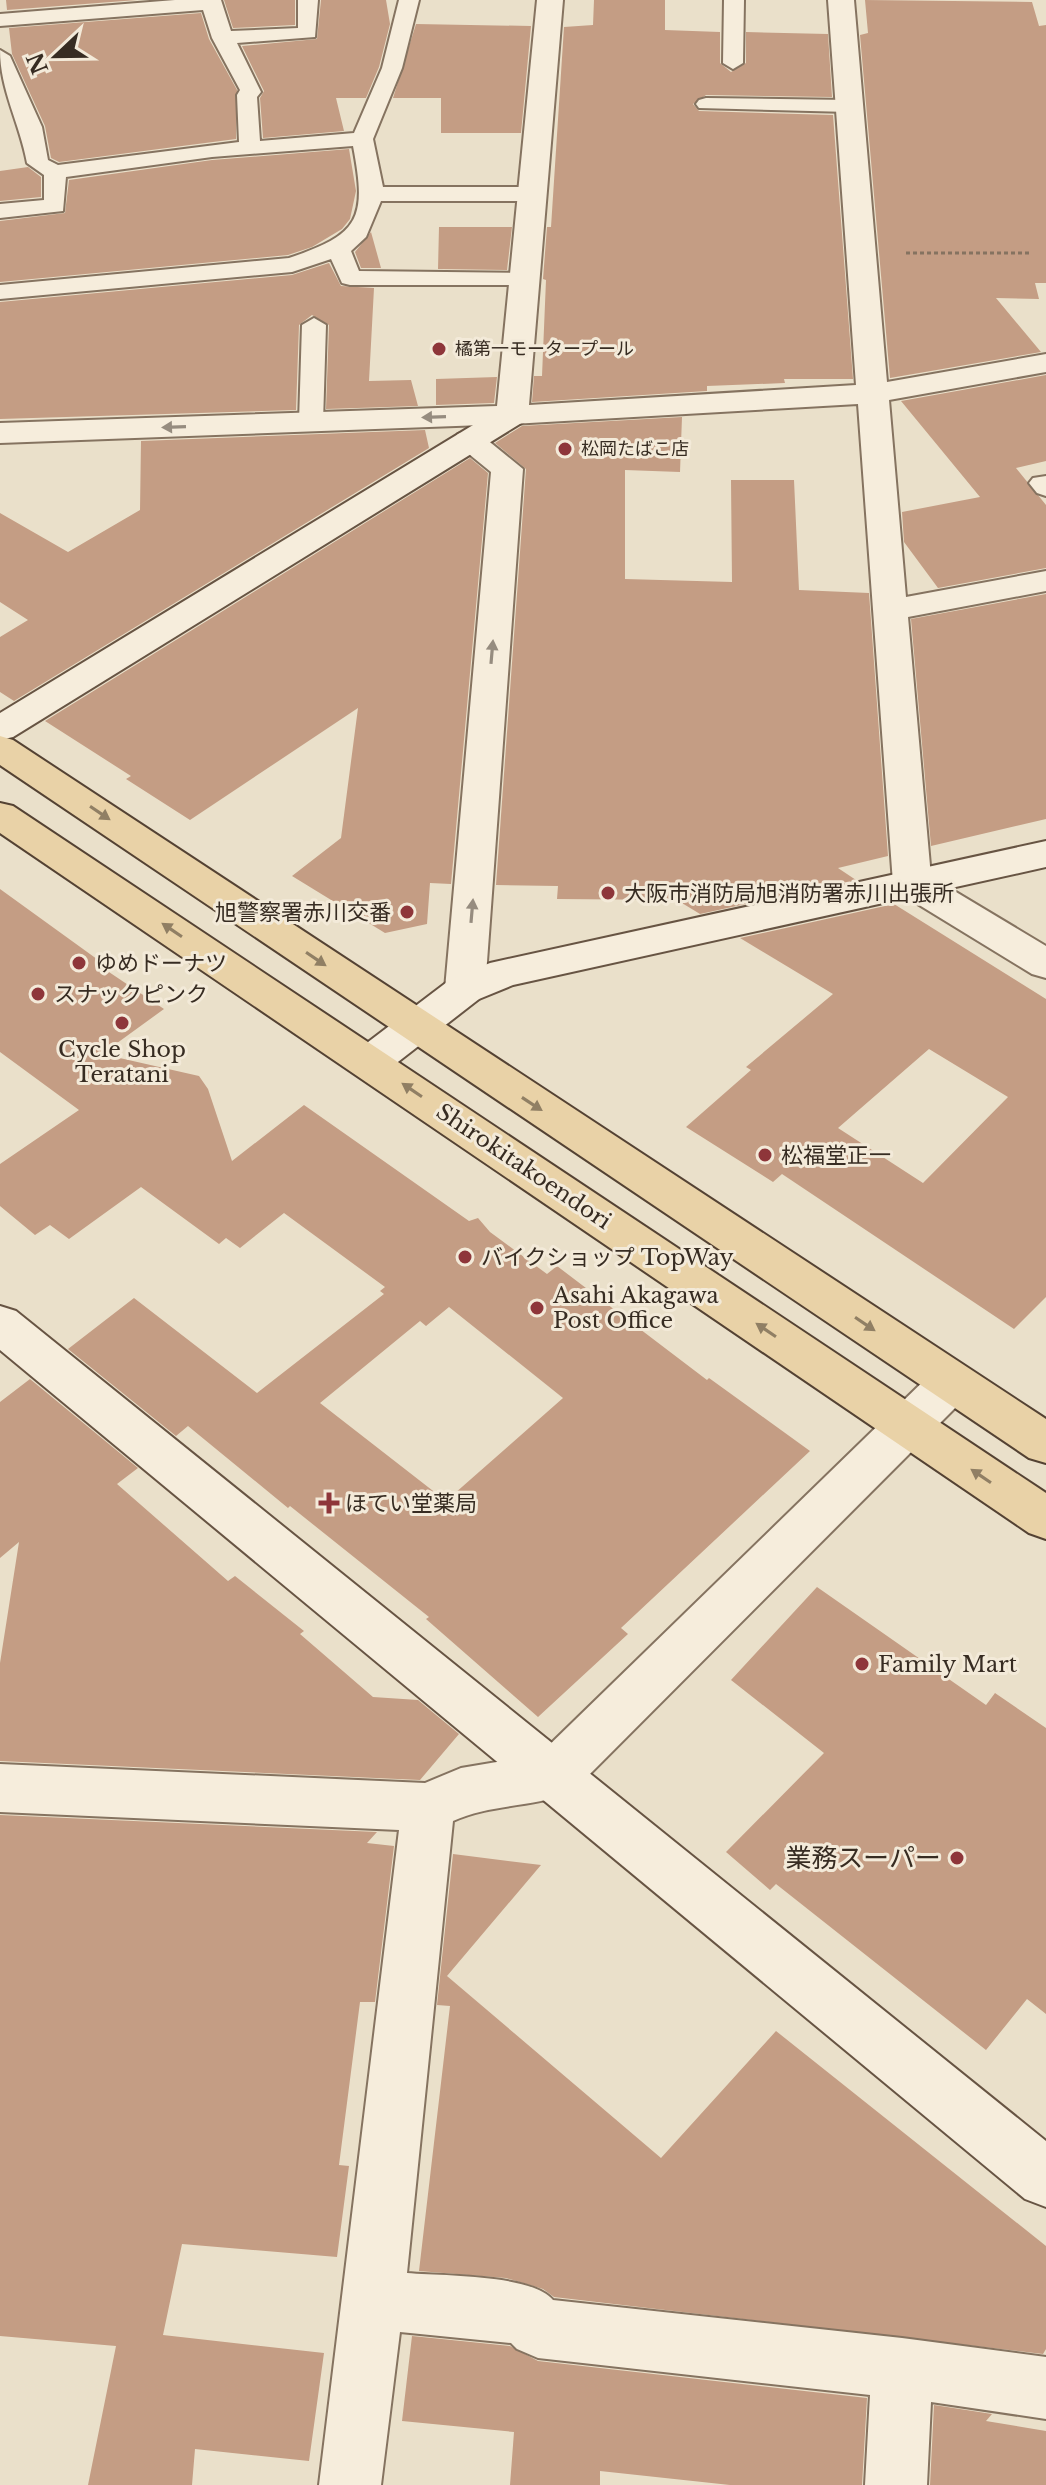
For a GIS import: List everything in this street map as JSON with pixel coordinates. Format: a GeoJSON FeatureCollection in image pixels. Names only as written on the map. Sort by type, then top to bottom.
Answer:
{"type":"FeatureCollection","features":[{"type":"Feature","properties":{"kind":"main road"},"geometry":{"type":"LineString","coordinates":[[0,748],[1046,1444]]}},
{"type":"Feature","properties":{"kind":"main road","name":"Shirokitakoendori"},"geometry":{"type":"LineString","coordinates":[[0,815],[1046,1519]]}},
{"type":"Feature","properties":{"kind":"street"},"geometry":{"type":"LineString","coordinates":[[512,415],[550,0]]}},
{"type":"Feature","properties":{"kind":"street"},"geometry":{"type":"LineString","coordinates":[[841,0],[870,394],[912,883]]}},
{"type":"Feature","properties":{"kind":"street"},"geometry":{"type":"LineString","coordinates":[[0,433],[512,415],[870,394],[1046,363]]}},
{"type":"Feature","properties":{"kind":"street"},"geometry":{"type":"LineString","coordinates":[[0,729],[512,415]]}},
{"type":"Feature","properties":{"kind":"street"},"geometry":{"type":"LineString","coordinates":[[465,989],[507,469],[469,441]]}},
{"type":"Feature","properties":{"kind":"street"},"geometry":{"type":"LineString","coordinates":[[890,610],[1046,581]]}},
{"type":"Feature","properties":{"kind":"street"},"geometry":{"type":"LineString","coordinates":[[370,1062],[465,989],[540,964],[1046,854]]}},
{"type":"Feature","properties":{"kind":"street"},"geometry":{"type":"LineString","coordinates":[[912,883],[1046,964]]}},
{"type":"Feature","properties":{"kind":"street"},"geometry":{"type":"LineString","coordinates":[[0,1324],[1046,2178]]}},
{"type":"Feature","properties":{"kind":"street"},"geometry":{"type":"LineString","coordinates":[[0,1788],[428,1807],[461,1792],[553,1776],[952,1382]]}},
{"type":"Feature","properties":{"kind":"street"},"geometry":{"type":"LineString","coordinates":[[350,2485],[374,2300],[428,1807]]}},
{"type":"Feature","properties":{"kind":"street"},"geometry":{"type":"LineString","coordinates":[[374,2300],[526,2314],[538,2328],[902,2368],[1046,2388]]}},
{"type":"Feature","properties":{"kind":"street"},"geometry":{"type":"LineString","coordinates":[[896,2485],[902,2368]]}},
{"type":"Feature","properties":{"kind":"lane"},"geometry":{"type":"LineString","coordinates":[[222,38],[308,33],[308,0]]}},
{"type":"Feature","properties":{"kind":"lane"},"geometry":{"type":"LineString","coordinates":[[0,292],[292,265],[339,249],[355,237],[373,194],[362,139],[392,68],[409,0]]}},
{"type":"Feature","properties":{"kind":"lane"},"geometry":{"type":"LineString","coordinates":[[733,63],[734,0]]}},
{"type":"Feature","properties":{"kind":"lane"},"geometry":{"type":"LineString","coordinates":[[0,20],[211,2],[212,17],[249,83],[250,148]]}},
{"type":"Feature","properties":{"kind":"lane"},"geometry":{"type":"LineString","coordinates":[[0,56],[31,127],[38,163],[55,172],[250,148],[362,139]]}},
{"type":"Feature","properties":{"kind":"lane"},"geometry":{"type":"LineString","coordinates":[[706,104],[849,106]]}},
{"type":"Feature","properties":{"kind":"lane"},"geometry":{"type":"LineString","coordinates":[[0,211],[55,206],[55,172]]}},
{"type":"Feature","properties":{"kind":"lane"},"geometry":{"type":"LineString","coordinates":[[373,194],[532,194]]}},
{"type":"Feature","properties":{"kind":"lane"},"geometry":{"type":"LineString","coordinates":[[339,249],[350,278],[522,280]]}},
{"type":"Feature","properties":{"kind":"lane"},"geometry":{"type":"LineString","coordinates":[[311,422],[314,325]]}},
{"type":"Feature","properties":{"kind":"path"},"geometry":{"type":"LineString","coordinates":[[860,253],[1029,253]]}},
{"type":"Feature","properties":{"kind":"building"},"geometry":{"type":"Polygon","coordinates":[[[6,0],[137,0],[7,10],[6,0]]]}},
{"type":"Feature","properties":{"kind":"building"},"geometry":{"type":"Polygon","coordinates":[[[224,0],[295,0],[295,25],[233,28],[224,0]]]}},
{"type":"Feature","properties":{"kind":"building"},"geometry":{"type":"Polygon","coordinates":[[[321,0],[386,0],[390,24],[379,67],[366,98],[336,98],[344,131],[263,138],[260,98],[264,91],[242,46],[317,39],[321,0]]]}},
{"type":"Feature","properties":{"kind":"building"},"geometry":{"type":"Polygon","coordinates":[[[594,0],[665,0],[665,30],[720,32],[720,63],[731,72],[746,63],[746,32],[828,34],[832,97],[706,95],[693,104],[699,111],[833,115],[853,379],[784,379],[785,383],[707,386],[707,391],[532,402],[534,376],[542,376],[546,280],[543,279],[547,227],[551,227],[564,27],[593,25],[594,0]]]}},
{"type":"Feature","properties":{"kind":"building"},"geometry":{"type":"Polygon","coordinates":[[[865,0],[1032,2],[1039,26],[1046,25],[1046,283],[1035,283],[1039,299],[996,298],[1041,352],[890,378],[860,35],[868,33],[865,0]]]}},
{"type":"Feature","properties":{"kind":"building"},"geometry":{"type":"Polygon","coordinates":[[[201,13],[209,39],[237,90],[236,139],[59,162],[51,158],[45,126],[12,54],[9,28],[201,13]]]}},
{"type":"Feature","properties":{"kind":"building"},"geometry":{"type":"Polygon","coordinates":[[[416,24],[531,26],[521,133],[441,133],[441,98],[393,98],[416,24]]]}},
{"type":"Feature","properties":{"kind":"building"},"geometry":{"type":"Polygon","coordinates":[[[349,149],[356,191],[350,219],[342,229],[312,247],[288,255],[0,282],[0,221],[65,213],[69,180],[212,160],[349,149]]]}},
{"type":"Feature","properties":{"kind":"building"},"geometry":{"type":"Polygon","coordinates":[[[28,167],[41,177],[41,197],[0,201],[0,171],[28,167]]]}},
{"type":"Feature","properties":{"kind":"building"},"geometry":{"type":"Polygon","coordinates":[[[439,227],[512,227],[507,270],[438,269],[439,227]]]}},
{"type":"Feature","properties":{"kind":"building"},"geometry":{"type":"Polygon","coordinates":[[[371,232],[381,268],[361,268],[355,252],[371,232]]]}},
{"type":"Feature","properties":{"kind":"building"},"geometry":{"type":"Polygon","coordinates":[[[329,263],[341,286],[374,288],[369,381],[411,380],[418,406],[326,409],[329,325],[312,315],[299,325],[296,410],[0,419],[0,302],[292,275],[329,263]]]}},
{"type":"Feature","properties":{"kind":"building"},"geometry":{"type":"Polygon","coordinates":[[[1046,375],[1046,461],[1016,468],[1046,505],[1046,568],[938,588],[904,542],[902,512],[980,497],[901,401],[1046,375]]]}},
{"type":"Feature","properties":{"kind":"building"},"geometry":{"type":"Polygon","coordinates":[[[497,377],[494,403],[436,405],[436,379],[497,377]]]}},
{"type":"Feature","properties":{"kind":"building"},"geometry":{"type":"Polygon","coordinates":[[[682,417],[680,472],[625,470],[625,579],[732,582],[731,480],[794,480],[799,590],[869,593],[888,856],[838,868],[856,880],[700,914],[677,900],[557,899],[558,886],[496,885],[526,469],[495,443],[522,426],[682,417]]]}},
{"type":"Feature","properties":{"kind":"building"},"geometry":{"type":"Polygon","coordinates":[[[425,430],[429,448],[14,701],[0,692],[0,637],[28,620],[0,602],[0,513],[68,552],[140,510],[141,441],[425,430]]]}},
{"type":"Feature","properties":{"kind":"building"},"geometry":{"type":"Polygon","coordinates":[[[470,458],[488,473],[451,884],[430,883],[427,924],[385,933],[292,876],[341,838],[358,708],[190,820],[126,779],[131,776],[45,721],[470,458]]]}},
{"type":"Feature","properties":{"kind":"building"},"geometry":{"type":"Polygon","coordinates":[[[1046,594],[1046,819],[931,846],[911,619],[1046,594]]]}},
{"type":"Feature","properties":{"kind":"building"},"geometry":{"type":"Polygon","coordinates":[[[0,889],[101,962],[97,964],[164,1009],[102,1054],[199,1076],[208,1089],[232,1161],[304,1105],[469,1221],[478,1218],[490,1232],[547,1274],[557,1266],[707,1380],[709,1378],[810,1451],[621,1628],[628,1634],[538,1717],[426,1619],[429,1617],[188,1426],[176,1436],[68,1349],[134,1298],[257,1393],[384,1294],[380,1291],[385,1287],[284,1213],[240,1248],[226,1238],[219,1244],[141,1187],[69,1239],[50,1225],[35,1235],[0,1206],[0,1164],[79,1110],[0,1052],[0,889]],[[449,1307],[426,1326],[420,1321],[320,1403],[446,1501],[563,1398],[449,1307]]]}},
{"type":"Feature","properties":{"kind":"building"},"geometry":{"type":"Polygon","coordinates":[[[894,904],[1046,999],[1046,1297],[1014,1329],[782,1174],[773,1182],[686,1127],[751,1070],[746,1067],[833,994],[740,938],[894,904]],[[929,1049],[838,1128],[923,1183],[1008,1097],[929,1049]]]}},
{"type":"Feature","properties":{"kind":"building"},"geometry":{"type":"Polygon","coordinates":[[[30,1379],[138,1468],[117,1484],[228,1581],[235,1576],[304,1631],[300,1634],[373,1697],[418,1700],[459,1734],[420,1780],[0,1761],[0,1663],[19,1542],[0,1558],[0,1402],[30,1379]]]}},
{"type":"Feature","properties":{"kind":"building"},"geometry":{"type":"Polygon","coordinates":[[[817,1587],[986,1705],[995,1693],[1046,1728],[1046,2014],[1027,1999],[986,2050],[776,1884],[770,1890],[726,1852],[824,1753],[731,1680],[817,1587]]]}},
{"type":"Feature","properties":{"kind":"building"},"geometry":{"type":"Polygon","coordinates":[[[0,1815],[377,1832],[367,1843],[394,1846],[375,2002],[360,2002],[339,2165],[349,2166],[337,2257],[182,2244],[163,2335],[324,2353],[309,2461],[195,2449],[192,2485],[88,2485],[116,2346],[0,2336],[0,1815]]]}},
{"type":"Feature","properties":{"kind":"building"},"geometry":{"type":"Polygon","coordinates":[[[453,1854],[541,1865],[447,1976],[661,2158],[776,2031],[1046,2246],[1046,2349],[1043,2354],[554,2297],[543,2289],[506,2278],[419,2271],[450,2006],[437,2005],[453,1854]]]}},
{"type":"Feature","properties":{"kind":"building"},"geometry":{"type":"Polygon","coordinates":[[[412,2336],[510,2346],[538,2361],[867,2398],[862,2485],[730,2485],[600,2471],[600,2485],[510,2485],[514,2432],[402,2421],[412,2336]]]}},
{"type":"Feature","properties":{"kind":"building"},"geometry":{"type":"Polygon","coordinates":[[[934,2405],[992,2414],[986,2421],[1046,2431],[1046,2485],[930,2485],[934,2405]]]}},
{"type":"Feature","properties":{"kind":"place","name":"橘第一モータープール"},"geometry":{"type":"Point","coordinates":[439,349]}},
{"type":"Feature","properties":{"kind":"place","name":"松岡たばこ店"},"geometry":{"type":"Point","coordinates":[565,449]}},
{"type":"Feature","properties":{"kind":"place","name":"大阪市消防局旭消防署赤川出張所"},"geometry":{"type":"Point","coordinates":[608,893]}},
{"type":"Feature","properties":{"kind":"place","name":"旭警察署赤川交番"},"geometry":{"type":"Point","coordinates":[407,912]}},
{"type":"Feature","properties":{"kind":"place","name":"ゆめドーナツ"},"geometry":{"type":"Point","coordinates":[79,963]}},
{"type":"Feature","properties":{"kind":"place","name":"スナックピンク"},"geometry":{"type":"Point","coordinates":[38,994]}},
{"type":"Feature","properties":{"kind":"place","name":"Cycle Shop Teratani"},"geometry":{"type":"Point","coordinates":[122,1023]}},
{"type":"Feature","properties":{"kind":"place","name":"松福堂正一"},"geometry":{"type":"Point","coordinates":[765,1155]}},
{"type":"Feature","properties":{"kind":"place","name":"バイクショップ TopWay"},"geometry":{"type":"Point","coordinates":[465,1257]}},
{"type":"Feature","properties":{"kind":"place","name":"Asahi Akagawa Post Office"},"geometry":{"type":"Point","coordinates":[537,1308]}},
{"type":"Feature","properties":{"kind":"place","name":"ほてい堂薬局"},"geometry":{"type":"Point","coordinates":[329,1503]}},
{"type":"Feature","properties":{"kind":"place","name":"Family Mart"},"geometry":{"type":"Point","coordinates":[862,1664]}},
{"type":"Feature","properties":{"kind":"place","name":"業務スーパー"},"geometry":{"type":"Point","coordinates":[957,1858]}}]}
